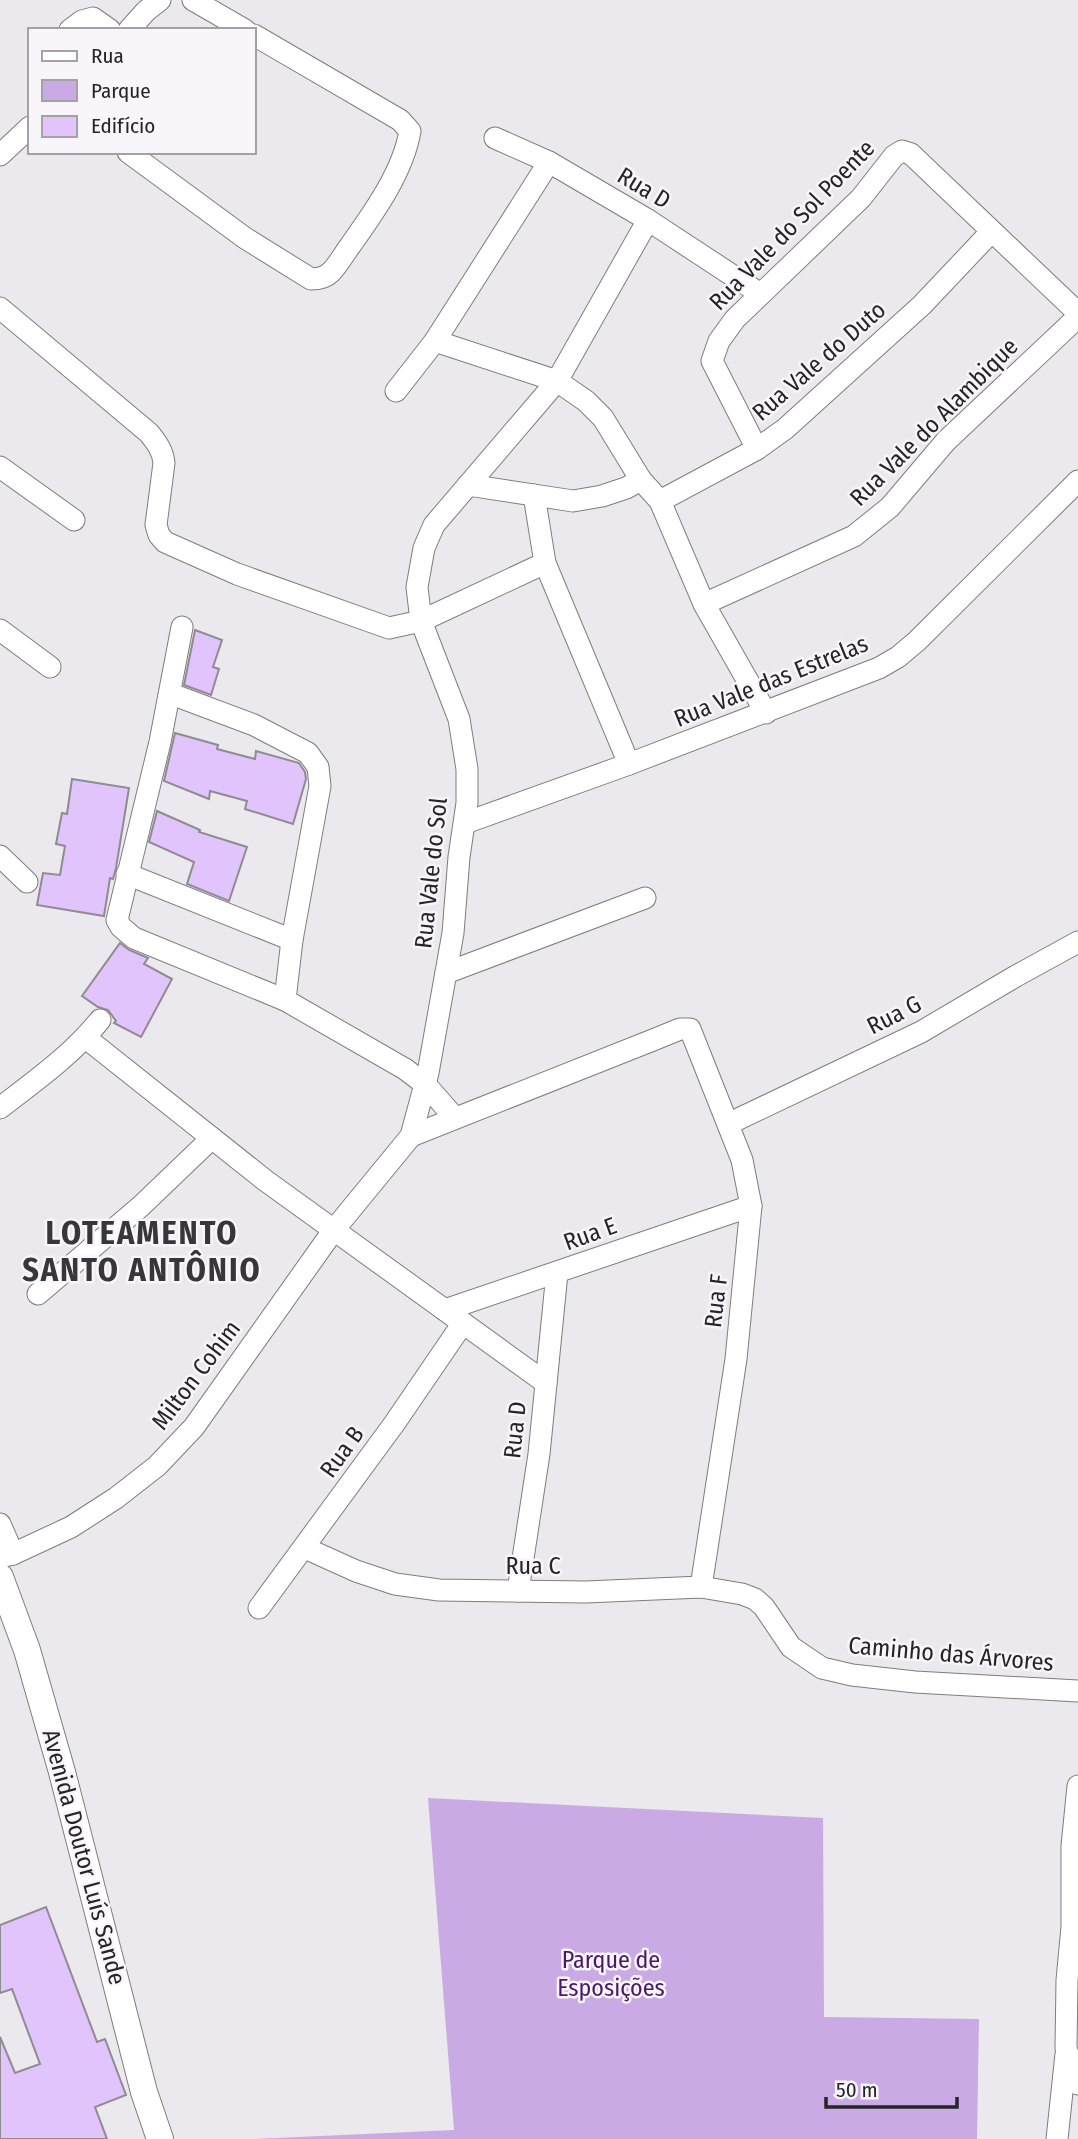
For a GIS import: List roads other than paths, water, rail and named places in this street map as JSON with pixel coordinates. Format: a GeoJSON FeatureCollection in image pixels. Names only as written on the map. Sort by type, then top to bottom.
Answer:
{"type":"FeatureCollection","features":[{"type":"Feature","properties":{"kind":"street"},"geometry":{"type":"LineString","coordinates":[[131,28],[160,0]]}},
{"type":"Feature","properties":{"kind":"street"},"geometry":{"type":"LineString","coordinates":[[193,0],[242,28]]}},
{"type":"Feature","properties":{"kind":"street"},"geometry":{"type":"LineString","coordinates":[[73,28],[82,21],[93,18],[107,28]]}},
{"type":"Feature","properties":{"kind":"street"},"geometry":{"type":"LineString","coordinates":[[131,154],[245,238],[311,279],[330,273],[387,187],[398,167],[410,131],[400,121],[256,35]]}},
{"type":"Feature","properties":{"kind":"street"},"geometry":{"type":"LineString","coordinates":[[0,155],[24,132]]}},
{"type":"Feature","properties":{"kind":"street","name":"Rua D"},"geometry":{"type":"LineString","coordinates":[[495,138],[549,162],[648,220],[759,293]]}},
{"type":"Feature","properties":{"kind":"street","name":"Rua Vale do Sol Poente"},"geometry":{"type":"LineString","coordinates":[[757,449],[712,361],[719,341],[759,293],[861,198],[894,156],[902,151],[911,154],[991,232]]}},
{"type":"Feature","properties":{"kind":"street"},"geometry":{"type":"LineString","coordinates":[[396,391],[435,341],[549,162]]}},
{"type":"Feature","properties":{"kind":"street"},"geometry":{"type":"LineString","coordinates":[[556,381],[648,220]]}},
{"type":"Feature","properties":{"kind":"street"},"geometry":{"type":"LineString","coordinates":[[991,232],[1078,315]]}},
{"type":"Feature","properties":{"kind":"street","name":"Rua Vale do Duto"},"geometry":{"type":"LineString","coordinates":[[660,501],[757,449],[831,389],[922,305],[991,232]]}},
{"type":"Feature","properties":{"kind":"street"},"geometry":{"type":"LineString","coordinates":[[0,308],[149,433],[157,443],[164,463],[156,525],[165,542],[237,574],[389,628],[421,621],[545,563]]}},
{"type":"Feature","properties":{"kind":"street","name":"Rua Vale do Alambique"},"geometry":{"type":"LineString","coordinates":[[704,604],[854,536],[890,507],[946,441],[1078,315]]}},
{"type":"Feature","properties":{"kind":"street"},"geometry":{"type":"LineString","coordinates":[[435,341],[556,381],[586,401],[603,418],[641,480],[660,501],[704,604],[765,713]]}},
{"type":"Feature","properties":{"kind":"street","name":"Rua Vale do Sol"},"geometry":{"type":"LineString","coordinates":[[411,1136],[426,1085],[453,933],[465,823],[467,769],[459,719],[421,621],[417,587],[424,548],[434,525],[556,381]]}},
{"type":"Feature","properties":{"kind":"street"},"geometry":{"type":"LineString","coordinates":[[0,467],[74,520]]}},
{"type":"Feature","properties":{"kind":"street"},"geometry":{"type":"LineString","coordinates":[[468,485],[573,501],[626,488],[641,480]]}},
{"type":"Feature","properties":{"kind":"street","name":"Rua Vale das Estrelas"},"geometry":{"type":"LineString","coordinates":[[465,823],[629,764],[879,668],[898,657],[1078,481]]}},
{"type":"Feature","properties":{"kind":"street"},"geometry":{"type":"LineString","coordinates":[[534,495],[545,563],[629,764]]}},
{"type":"Feature","properties":{"kind":"street"},"geometry":{"type":"LineString","coordinates":[[183,627],[160,742],[117,920],[126,932],[159,949],[285,1000],[405,1069],[426,1085],[455,1118],[411,1136]]}},
{"type":"Feature","properties":{"kind":"street"},"geometry":{"type":"LineString","coordinates":[[0,630],[50,667]]}},
{"type":"Feature","properties":{"kind":"street"},"geometry":{"type":"LineString","coordinates":[[169,696],[174,695],[254,725],[308,753],[314,758],[320,772],[320,786],[292,940],[285,1000]]}},
{"type":"Feature","properties":{"kind":"street"},"geometry":{"type":"LineString","coordinates":[[0,856],[27,882]]}},
{"type":"Feature","properties":{"kind":"street"},"geometry":{"type":"LineString","coordinates":[[127,874],[292,940]]}},
{"type":"Feature","properties":{"kind":"street"},"geometry":{"type":"LineString","coordinates":[[446,973],[645,898]]}},
{"type":"Feature","properties":{"kind":"street","name":"Rua G"},"geometry":{"type":"LineString","coordinates":[[728,1124],[921,1032],[1078,942]]}},
{"type":"Feature","properties":{"kind":"street"},"geometry":{"type":"LineString","coordinates":[[0,1108],[86,1038],[100,1020]]}},
{"type":"Feature","properties":{"kind":"street","name":"Rua F"},"geometry":{"type":"LineString","coordinates":[[455,1118],[680,1029],[690,1030],[742,1160],[751,1206],[736,1359],[701,1587]]}},
{"type":"Feature","properties":{"kind":"street"},"geometry":{"type":"LineString","coordinates":[[86,1038],[333,1231],[546,1383]]}},
{"type":"Feature","properties":{"kind":"street","name":"Milton Cohim"},"geometry":{"type":"LineString","coordinates":[[6,1555],[71,1527],[116,1498],[157,1466],[194,1427],[333,1231],[411,1136]]}},
{"type":"Feature","properties":{"kind":"street"},"geometry":{"type":"LineString","coordinates":[[38,1294],[141,1206],[212,1138]]}},
{"type":"Feature","properties":{"kind":"street","name":"Rua E"},"geometry":{"type":"LineString","coordinates":[[445,1310],[751,1206]]}},
{"type":"Feature","properties":{"kind":"street","name":"Rua D"},"geometry":{"type":"LineString","coordinates":[[518,1591],[539,1454],[557,1273]]}},
{"type":"Feature","properties":{"kind":"street","name":"Rua B"},"geometry":{"type":"LineString","coordinates":[[259,1608],[394,1424],[463,1322]]}},
{"type":"Feature","properties":{"kind":"street"},"geometry":{"type":"LineString","coordinates":[[0,1524],[6,1555]]}},
{"type":"Feature","properties":{"kind":"street","name":"Rua C"},"geometry":{"type":"LineString","coordinates":[[305,1548],[356,1571],[395,1584],[439,1590],[586,1592],[701,1587],[750,1597],[764,1607]]}},
{"type":"Feature","properties":{"kind":"street","name":"Avenida Doutor Luís Sande"},"geometry":{"type":"LineString","coordinates":[[0,1577],[34,1674],[69,1797],[144,2092],[160,2139]]}},
{"type":"Feature","properties":{"kind":"street","name":"Caminho das Árvores"},"geometry":{"type":"LineString","coordinates":[[764,1607],[791,1647],[822,1668],[852,1675],[915,1682],[1078,1691]]}},
{"type":"Feature","properties":{"kind":"street"},"geometry":{"type":"LineString","coordinates":[[1057,2139],[1066,2048],[1067,1980],[1075,1927],[1072,1846],[1078,1790]]}},
{"type":"Feature","properties":{"kind":"street"},"geometry":{"type":"LineString","coordinates":[[1066,2048],[1078,2084]]}},
{"type":"Feature","properties":{"kind":"district","name":"LOTEAMENTO SANTO ANTÔNIO"},"geometry":{"type":"Point","coordinates":[142,1252]}},
{"type":"Feature","properties":{"kind":"park label","name":"Parque de Esposições"},"geometry":{"type":"Point","coordinates":[611,1974]}}]}
